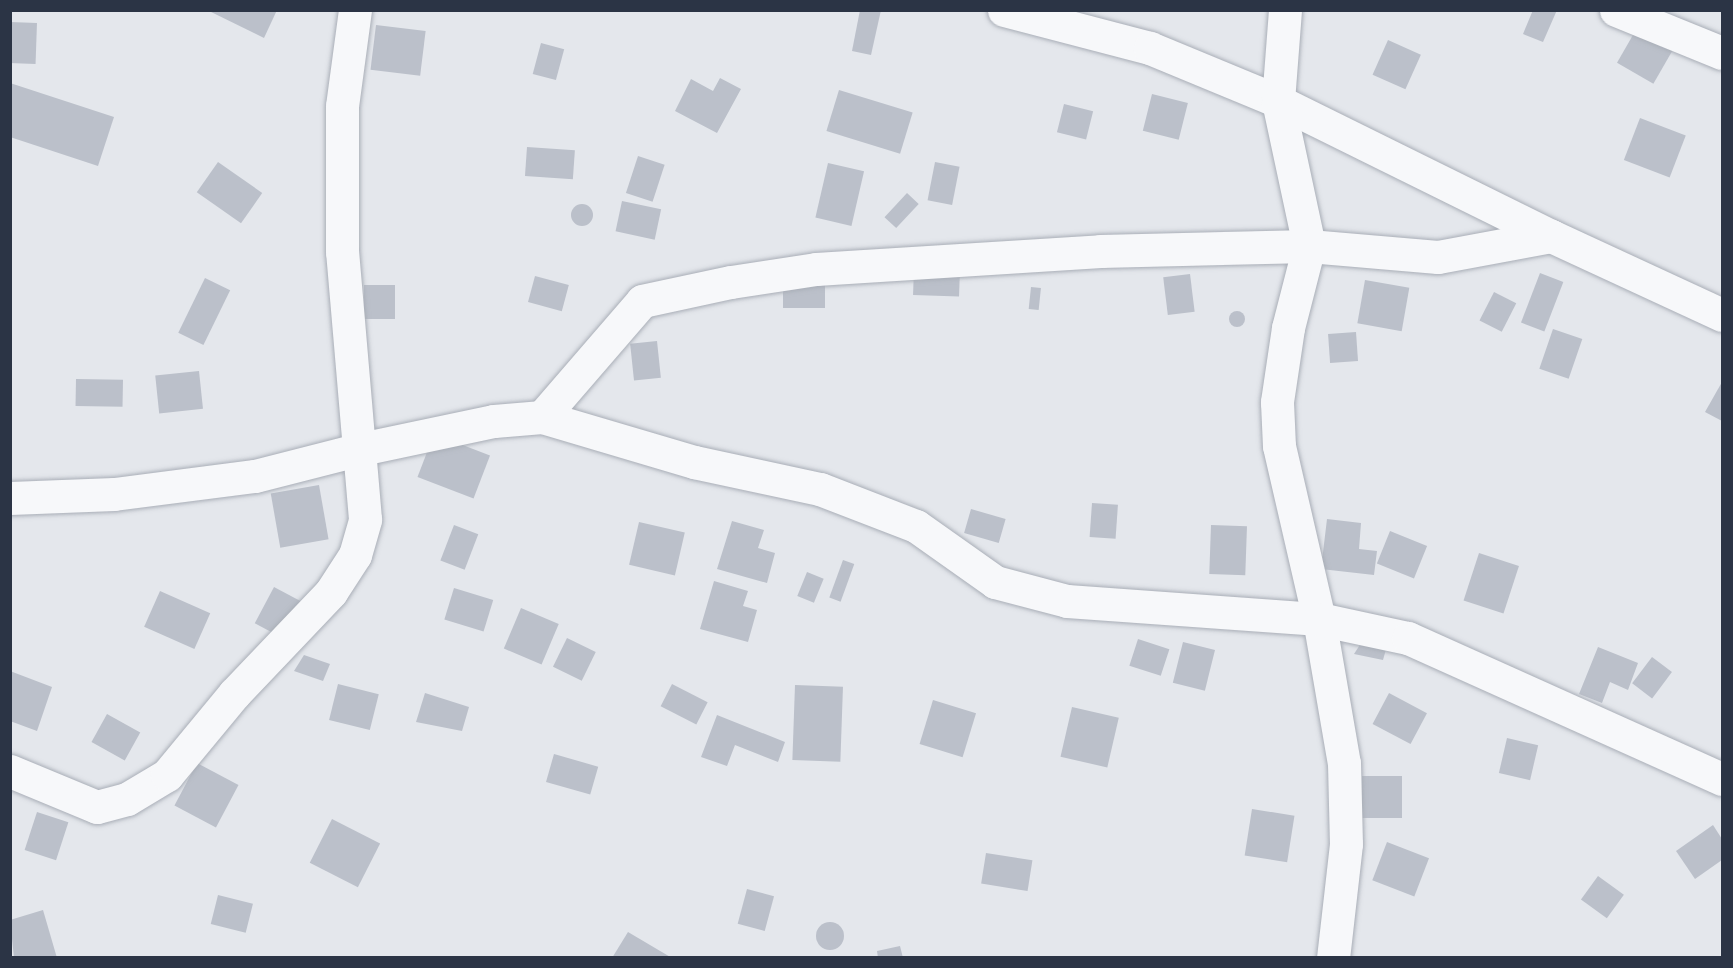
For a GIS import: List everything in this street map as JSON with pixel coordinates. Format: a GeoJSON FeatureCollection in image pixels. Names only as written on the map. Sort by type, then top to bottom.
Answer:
{"type":"FeatureCollection","features":[{"type":"Feature","properties":{"kind":"street"},"geometry":{"type":"LineString","coordinates":[[10,771],[97,807],[127,799],[167,775],[234,694],[331,592],[355,555],[365,519],[361,449],[350,382],[342,252],[342,106],[354,10]]}},
{"type":"Feature","properties":{"kind":"street"},"geometry":{"type":"LineString","coordinates":[[1004,10],[1150,48],[1278,101],[1551,236],[1722,315]]}},
{"type":"Feature","properties":{"kind":"street"},"geometry":{"type":"LineString","coordinates":[[1285,10],[1278,101],[1309,246],[1288,328],[1276,402],[1279,446],[1319,619],[1344,763],[1346,844],[1333,957]]}},
{"type":"Feature","properties":{"kind":"street"},"geometry":{"type":"LineString","coordinates":[[1616,10],[1722,53]]}},
{"type":"Feature","properties":{"kind":"street"},"geometry":{"type":"LineString","coordinates":[[542,417],[642,301],[816,269],[1100,251],[1309,246],[1438,257],[1551,236]]}},
{"type":"Feature","properties":{"kind":"street"},"geometry":{"type":"LineString","coordinates":[[10,498],[114,494],[255,476],[361,449],[494,422],[542,417],[694,462],[820,489],[916,526],[994,582],[1067,601],[1319,619],[1408,638],[1502,677],[1722,779]]}},
{"type":"Feature","properties":{"kind":"building"},"geometry":{"type":"Polygon","coordinates":[[[207,10],[277,10],[264,38],[207,10]]]}},
{"type":"Feature","properties":{"kind":"building"},"geometry":{"type":"Polygon","coordinates":[[[860,10],[881,10],[871,55],[852,51],[860,10]]]}},
{"type":"Feature","properties":{"kind":"building"},"geometry":{"type":"Polygon","coordinates":[[[1533,10],[1557,10],[1543,42],[1523,34],[1533,10]]]}},
{"type":"Feature","properties":{"kind":"building"},"geometry":{"type":"Polygon","coordinates":[[[10,22],[37,23],[36,64],[10,63],[10,22]]]}},
{"type":"Feature","properties":{"kind":"building"},"geometry":{"type":"Polygon","coordinates":[[[376,25],[426,31],[420,76],[371,70],[376,25]]]}},
{"type":"Feature","properties":{"kind":"building"},"geometry":{"type":"Polygon","coordinates":[[[1637,28],[1673,49],[1653,84],[1617,63],[1637,28]]]}},
{"type":"Feature","properties":{"kind":"building"},"geometry":{"type":"Polygon","coordinates":[[[1388,40],[1421,55],[1405,89],[1373,75],[1388,40]]]}},
{"type":"Feature","properties":{"kind":"building"},"geometry":{"type":"Polygon","coordinates":[[[541,43],[564,49],[556,80],[533,74],[541,43]]]}},
{"type":"Feature","properties":{"kind":"building"},"geometry":{"type":"Polygon","coordinates":[[[720,78],[741,89],[717,133],[675,111],[691,79],[713,91],[720,78]]]}},
{"type":"Feature","properties":{"kind":"building"},"geometry":{"type":"Polygon","coordinates":[[[10,83],[114,117],[98,166],[10,137],[10,83]]]}},
{"type":"Feature","properties":{"kind":"building"},"geometry":{"type":"Polygon","coordinates":[[[839,90],[913,113],[900,154],[826,131],[839,90]]]}},
{"type":"Feature","properties":{"kind":"building"},"geometry":{"type":"Polygon","coordinates":[[[1152,94],[1188,103],[1179,140],[1143,131],[1152,94]]]}},
{"type":"Feature","properties":{"kind":"building"},"geometry":{"type":"Polygon","coordinates":[[[1064,104],[1093,111],[1086,139],[1057,132],[1064,104]]]}},
{"type":"Feature","properties":{"kind":"building"},"geometry":{"type":"Polygon","coordinates":[[[1640,118],[1686,136],[1670,178],[1624,160],[1640,118]]]}},
{"type":"Feature","properties":{"kind":"building"},"geometry":{"type":"Polygon","coordinates":[[[527,147],[575,150],[573,179],[525,176],[527,147]]]}},
{"type":"Feature","properties":{"kind":"building"},"geometry":{"type":"Polygon","coordinates":[[[638,156],[665,165],[653,202],[626,193],[638,156]]]}},
{"type":"Feature","properties":{"kind":"building"},"geometry":{"type":"Polygon","coordinates":[[[218,162],[262,193],[241,223],[197,192],[218,162]]]}},
{"type":"Feature","properties":{"kind":"building"},"geometry":{"type":"Polygon","coordinates":[[[935,162],[960,167],[952,205],[928,200],[935,162]]]}},
{"type":"Feature","properties":{"kind":"building"},"geometry":{"type":"Polygon","coordinates":[[[828,163],[864,171],[851,226],[815,218],[828,163]]]}},
{"type":"Feature","properties":{"kind":"building"},"geometry":{"type":"Polygon","coordinates":[[[907,193],[919,204],[896,228],[884,217],[907,193]]]}},
{"type":"Feature","properties":{"kind":"building"},"geometry":{"type":"Polygon","coordinates":[[[622,201],[661,209],[655,240],[616,231],[622,201]]]}},
{"type":"Feature","properties":{"kind":"building"},"geometry":{"type":"Polygon","coordinates":[[[582,204],[590,207],[593,215],[590,223],[582,226],[574,223],[571,215],[574,207],[582,204]]]}},
{"type":"Feature","properties":{"kind":"building"},"geometry":{"type":"Polygon","coordinates":[[[914,268],[960,270],[959,297],[913,295],[914,268]]]}},
{"type":"Feature","properties":{"kind":"building"},"geometry":{"type":"Polygon","coordinates":[[[1540,273],[1563,282],[1544,331],[1521,322],[1540,273]]]}},
{"type":"Feature","properties":{"kind":"building"},"geometry":{"type":"Polygon","coordinates":[[[1190,274],[1195,312],[1168,315],[1163,277],[1190,274]]]}},
{"type":"Feature","properties":{"kind":"building"},"geometry":{"type":"Polygon","coordinates":[[[535,276],[569,285],[562,311],[528,302],[535,276]]]}},
{"type":"Feature","properties":{"kind":"building"},"geometry":{"type":"Polygon","coordinates":[[[783,276],[825,276],[825,308],[783,308],[783,276]]]}},
{"type":"Feature","properties":{"kind":"building"},"geometry":{"type":"Polygon","coordinates":[[[205,278],[230,290],[203,345],[178,333],[205,278]]]}},
{"type":"Feature","properties":{"kind":"building"},"geometry":{"type":"Polygon","coordinates":[[[1365,280],[1409,288],[1402,331],[1357,323],[1365,280]]]}},
{"type":"Feature","properties":{"kind":"building"},"geometry":{"type":"Polygon","coordinates":[[[364,285],[395,285],[395,319],[364,319],[364,285]]]}},
{"type":"Feature","properties":{"kind":"building"},"geometry":{"type":"Polygon","coordinates":[[[1031,287],[1041,288],[1039,310],[1029,309],[1031,287]]]}},
{"type":"Feature","properties":{"kind":"building"},"geometry":{"type":"Polygon","coordinates":[[[1494,292],[1516,303],[1502,332],[1479,321],[1494,292]]]}},
{"type":"Feature","properties":{"kind":"building"},"geometry":{"type":"Polygon","coordinates":[[[1234,311],[1240,311],[1245,319],[1243,325],[1234,327],[1229,322],[1229,316],[1234,311]]]}},
{"type":"Feature","properties":{"kind":"building"},"geometry":{"type":"Polygon","coordinates":[[[1553,329],[1582,339],[1569,379],[1539,369],[1553,329]]]}},
{"type":"Feature","properties":{"kind":"building"},"geometry":{"type":"Polygon","coordinates":[[[1356,332],[1358,361],[1330,363],[1328,334],[1356,332]]]}},
{"type":"Feature","properties":{"kind":"building"},"geometry":{"type":"Polygon","coordinates":[[[657,341],[661,378],[634,381],[630,344],[657,341]]]}},
{"type":"Feature","properties":{"kind":"building"},"geometry":{"type":"Polygon","coordinates":[[[199,371],[203,409],[159,413],[155,376],[199,371]]]}},
{"type":"Feature","properties":{"kind":"building"},"geometry":{"type":"Polygon","coordinates":[[[76,379],[123,380],[123,407],[76,406],[76,379]]]}},
{"type":"Feature","properties":{"kind":"building"},"geometry":{"type":"Polygon","coordinates":[[[1722,382],[1722,421],[1705,412],[1722,382]]]}},
{"type":"Feature","properties":{"kind":"building"},"geometry":{"type":"Polygon","coordinates":[[[434,434],[490,456],[474,498],[418,477],[434,434]]]}},
{"type":"Feature","properties":{"kind":"building"},"geometry":{"type":"Polygon","coordinates":[[[319,485],[329,539],[280,548],[271,494],[319,485]]]}},
{"type":"Feature","properties":{"kind":"building"},"geometry":{"type":"Polygon","coordinates":[[[1092,503],[1118,505],[1116,539],[1090,537],[1092,503]]]}},
{"type":"Feature","properties":{"kind":"building"},"geometry":{"type":"Polygon","coordinates":[[[971,509],[1006,519],[999,543],[964,533],[971,509]]]}},
{"type":"Feature","properties":{"kind":"building"},"geometry":{"type":"Polygon","coordinates":[[[1327,519],[1361,523],[1359,549],[1377,551],[1374,575],[1321,569],[1327,519]]]}},
{"type":"Feature","properties":{"kind":"building"},"geometry":{"type":"Polygon","coordinates":[[[732,521],[764,530],[758,548],[775,553],[767,583],[717,569],[732,521]]]}},
{"type":"Feature","properties":{"kind":"building"},"geometry":{"type":"Polygon","coordinates":[[[639,522],[685,533],[675,575],[629,565],[639,522]]]}},
{"type":"Feature","properties":{"kind":"building"},"geometry":{"type":"Polygon","coordinates":[[[454,525],[478,534],[465,570],[440,560],[454,525]]]}},
{"type":"Feature","properties":{"kind":"building"},"geometry":{"type":"Polygon","coordinates":[[[1211,525],[1247,526],[1245,575],[1209,574],[1211,525]]]}},
{"type":"Feature","properties":{"kind":"building"},"geometry":{"type":"Polygon","coordinates":[[[1390,531],[1427,546],[1414,578],[1377,563],[1390,531]]]}},
{"type":"Feature","properties":{"kind":"building"},"geometry":{"type":"Polygon","coordinates":[[[1479,553],[1519,566],[1503,614],[1464,601],[1479,553]]]}},
{"type":"Feature","properties":{"kind":"building"},"geometry":{"type":"Polygon","coordinates":[[[843,560],[854,564],[841,602],[829,598],[843,560]]]}},
{"type":"Feature","properties":{"kind":"building"},"geometry":{"type":"Polygon","coordinates":[[[807,572],[824,579],[814,603],[797,596],[807,572]]]}},
{"type":"Feature","properties":{"kind":"building"},"geometry":{"type":"Polygon","coordinates":[[[714,581],[748,591],[743,606],[757,610],[748,642],[700,629],[714,581]]]}},
{"type":"Feature","properties":{"kind":"building"},"geometry":{"type":"Polygon","coordinates":[[[274,587],[302,602],[283,638],[255,623],[274,587]]]}},
{"type":"Feature","properties":{"kind":"building"},"geometry":{"type":"Polygon","coordinates":[[[454,588],[493,600],[484,632],[444,620],[454,588]]]}},
{"type":"Feature","properties":{"kind":"building"},"geometry":{"type":"Polygon","coordinates":[[[160,591],[210,613],[194,649],[144,627],[160,591]]]}},
{"type":"Feature","properties":{"kind":"building"},"geometry":{"type":"Polygon","coordinates":[[[521,608],[559,624],[542,665],[504,649],[521,608]]]}},
{"type":"Feature","properties":{"kind":"building"},"geometry":{"type":"Polygon","coordinates":[[[1365,637],[1388,642],[1383,660],[1354,654],[1365,637]]]}},
{"type":"Feature","properties":{"kind":"building"},"geometry":{"type":"Polygon","coordinates":[[[567,638],[596,652],[582,681],[553,667],[567,638]]]}},
{"type":"Feature","properties":{"kind":"building"},"geometry":{"type":"Polygon","coordinates":[[[1138,639],[1169,649],[1161,676],[1129,666],[1138,639]]]}},
{"type":"Feature","properties":{"kind":"building"},"geometry":{"type":"Polygon","coordinates":[[[1183,642],[1215,650],[1205,691],[1173,683],[1183,642]]]}},
{"type":"Feature","properties":{"kind":"building"},"geometry":{"type":"Polygon","coordinates":[[[1598,647],[1638,663],[1628,690],[1610,682],[1602,703],[1579,694],[1598,647]]]}},
{"type":"Feature","properties":{"kind":"building"},"geometry":{"type":"Polygon","coordinates":[[[304,655],[330,664],[323,681],[294,671],[304,655]]]}},
{"type":"Feature","properties":{"kind":"building"},"geometry":{"type":"Polygon","coordinates":[[[1652,657],[1672,672],[1652,698],[1632,683],[1652,657]]]}},
{"type":"Feature","properties":{"kind":"building"},"geometry":{"type":"Polygon","coordinates":[[[10,671],[52,687],[37,731],[10,721],[10,671]]]}},
{"type":"Feature","properties":{"kind":"building"},"geometry":{"type":"Polygon","coordinates":[[[338,684],[379,694],[370,730],[329,720],[338,684]]]}},
{"type":"Feature","properties":{"kind":"building"},"geometry":{"type":"Polygon","coordinates":[[[672,684],[708,702],[696,724],[661,706],[672,684]]]}},
{"type":"Feature","properties":{"kind":"building"},"geometry":{"type":"Polygon","coordinates":[[[795,685],[843,687],[840,762],[792,760],[795,685]]]}},
{"type":"Feature","properties":{"kind":"building"},"geometry":{"type":"Polygon","coordinates":[[[425,693],[469,707],[462,731],[416,722],[425,693]]]}},
{"type":"Feature","properties":{"kind":"building"},"geometry":{"type":"Polygon","coordinates":[[[1389,693],[1427,713],[1411,744],[1373,724],[1389,693]]]}},
{"type":"Feature","properties":{"kind":"building"},"geometry":{"type":"Polygon","coordinates":[[[933,700],[976,713],[963,757],[920,744],[933,700]]]}},
{"type":"Feature","properties":{"kind":"building"},"geometry":{"type":"Polygon","coordinates":[[[1072,707],[1119,718],[1107,767],[1061,757],[1072,707]]]}},
{"type":"Feature","properties":{"kind":"building"},"geometry":{"type":"Polygon","coordinates":[[[107,714],[140,732],[125,760],[91,742],[107,714]]]}},
{"type":"Feature","properties":{"kind":"building"},"geometry":{"type":"Polygon","coordinates":[[[717,715],[785,742],[778,762],[735,745],[727,766],[701,757],[717,715]]]}},
{"type":"Feature","properties":{"kind":"building"},"geometry":{"type":"Polygon","coordinates":[[[1507,738],[1538,745],[1530,780],[1499,773],[1507,738]]]}},
{"type":"Feature","properties":{"kind":"building"},"geometry":{"type":"Polygon","coordinates":[[[554,754],[598,767],[590,795],[546,782],[554,754]]]}},
{"type":"Feature","properties":{"kind":"building"},"geometry":{"type":"Polygon","coordinates":[[[197,763],[238,785],[216,827],[174,805],[197,763]]]}},
{"type":"Feature","properties":{"kind":"building"},"geometry":{"type":"Polygon","coordinates":[[[1362,776],[1402,776],[1402,818],[1362,818],[1362,776]]]}},
{"type":"Feature","properties":{"kind":"building"},"geometry":{"type":"Polygon","coordinates":[[[1252,809],[1294,816],[1287,862],[1245,855],[1252,809]]]}},
{"type":"Feature","properties":{"kind":"building"},"geometry":{"type":"Polygon","coordinates":[[[37,812],[68,822],[56,860],[25,850],[37,812]]]}},
{"type":"Feature","properties":{"kind":"building"},"geometry":{"type":"Polygon","coordinates":[[[332,819],[380,844],[358,887],[310,863],[332,819]]]}},
{"type":"Feature","properties":{"kind":"building"},"geometry":{"type":"Polygon","coordinates":[[[1713,825],[1722,839],[1722,860],[1695,879],[1676,851],[1713,825]]]}},
{"type":"Feature","properties":{"kind":"building"},"geometry":{"type":"Polygon","coordinates":[[[1387,842],[1429,858],[1414,896],[1372,880],[1387,842]]]}},
{"type":"Feature","properties":{"kind":"building"},"geometry":{"type":"Polygon","coordinates":[[[986,853],[1032,860],[1028,891],[981,884],[986,853]]]}},
{"type":"Feature","properties":{"kind":"building"},"geometry":{"type":"Polygon","coordinates":[[[1598,876],[1624,895],[1607,918],[1581,899],[1598,876]]]}},
{"type":"Feature","properties":{"kind":"building"},"geometry":{"type":"Polygon","coordinates":[[[747,889],[774,896],[765,931],[738,924],[747,889]]]}},
{"type":"Feature","properties":{"kind":"building"},"geometry":{"type":"Polygon","coordinates":[[[218,895],[253,904],[246,933],[211,924],[218,895]]]}},
{"type":"Feature","properties":{"kind":"building"},"geometry":{"type":"Polygon","coordinates":[[[43,910],[57,958],[14,958],[10,920],[43,910]]]}},
{"type":"Feature","properties":{"kind":"building"},"geometry":{"type":"Polygon","coordinates":[[[830,922],[840,926],[844,936],[840,946],[830,950],[820,946],[816,936],[820,926],[830,922]]]}},
{"type":"Feature","properties":{"kind":"building"},"geometry":{"type":"Polygon","coordinates":[[[628,932],[672,958],[612,958],[628,932]]]}},
{"type":"Feature","properties":{"kind":"building"},"geometry":{"type":"Polygon","coordinates":[[[900,946],[903,958],[878,958],[877,951],[900,946]]]}}]}
